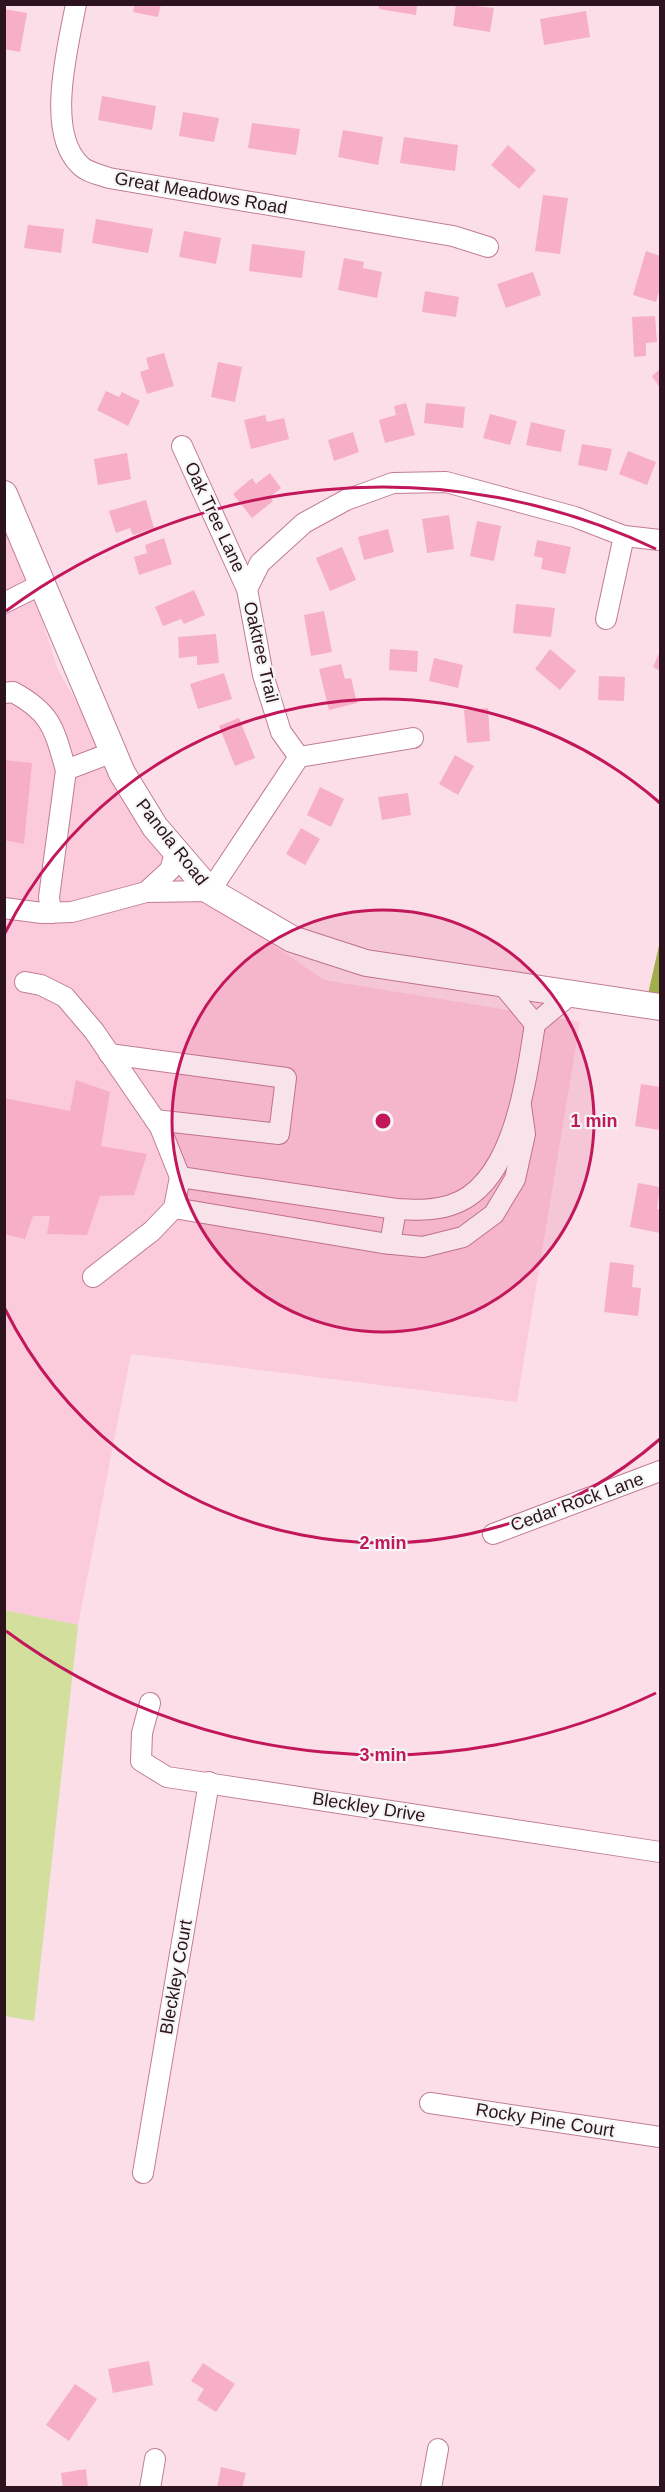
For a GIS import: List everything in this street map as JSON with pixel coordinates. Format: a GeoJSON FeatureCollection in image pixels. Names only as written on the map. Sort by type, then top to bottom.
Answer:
{"type":"FeatureCollection","features":[{"type":"Feature","properties":{"kind":"main road","name":"Panola Road"},"geometry":{"type":"LineString","coordinates":[[4,494],[122,773],[156,827],[210,891],[292,939],[366,963],[660,1007]]}},
{"type":"Feature","properties":{"kind":"street","name":"Great Meadows Road"},"geometry":{"type":"LineString","coordinates":[[76,4],[66,57],[61,118],[66,145],[81,166],[109,178],[453,236],[488,247]]}},
{"type":"Feature","properties":{"kind":"street","name":"Oak Tree Lane"},"geometry":{"type":"LineString","coordinates":[[182,446],[247,589]]}},
{"type":"Feature","properties":{"kind":"street","name":"Oaktree Trail"},"geometry":{"type":"LineString","coordinates":[[299,758],[281,732],[263,675],[247,589],[260,562],[304,524],[346,500],[393,483],[446,483],[575,517],[624,536],[660,540]]}},
{"type":"Feature","properties":{"kind":"street"},"geometry":{"type":"LineString","coordinates":[[606,619],[624,536]]}},
{"type":"Feature","properties":{"kind":"street"},"geometry":{"type":"LineString","coordinates":[[4,603],[42,584]]}},
{"type":"Feature","properties":{"kind":"street"},"geometry":{"type":"LineString","coordinates":[[4,693],[13,692],[36,704],[54,730],[66,770],[49,897],[51,913]]}},
{"type":"Feature","properties":{"kind":"street"},"geometry":{"type":"LineString","coordinates":[[4,908],[51,913],[72,912],[146,892],[210,891],[299,758],[413,738]]}},
{"type":"Feature","properties":{"kind":"street"},"geometry":{"type":"LineString","coordinates":[[66,770],[113,753]]}},
{"type":"Feature","properties":{"kind":"street"},"geometry":{"type":"LineString","coordinates":[[146,892],[170,870],[176,851]]}},
{"type":"Feature","properties":{"kind":"street"},"geometry":{"type":"LineString","coordinates":[[25,982],[41,985],[65,997],[94,1031],[155,1120],[180,1177],[174,1208],[152,1231],[93,1277]]}},
{"type":"Feature","properties":{"kind":"street"},"geometry":{"type":"LineString","coordinates":[[501,983],[535,1024]]}},
{"type":"Feature","properties":{"kind":"street"},"geometry":{"type":"LineString","coordinates":[[180,1177],[396,1209],[428,1209],[452,1205],[478,1189],[497,1166],[521,1104],[535,1024],[572,994]]}},
{"type":"Feature","properties":{"kind":"street"},"geometry":{"type":"LineString","coordinates":[[109,1054],[286,1078],[279,1134],[155,1120]]}},
{"type":"Feature","properties":{"kind":"street"},"geometry":{"type":"LineString","coordinates":[[174,1208],[390,1244],[423,1246],[463,1237],[494,1214],[515,1179],[525,1134],[521,1104]]}},
{"type":"Feature","properties":{"kind":"street"},"geometry":{"type":"LineString","coordinates":[[390,1244],[396,1209]]}},
{"type":"Feature","properties":{"kind":"street","name":"Cedar Rock Lane"},"geometry":{"type":"LineString","coordinates":[[493,1534],[660,1471]]}},
{"type":"Feature","properties":{"kind":"street","name":"Bleckley Drive"},"geometry":{"type":"LineString","coordinates":[[150,1703],[142,1733],[141,1761],[167,1777],[660,1852]]}},
{"type":"Feature","properties":{"kind":"street","name":"Bleckley Court"},"geometry":{"type":"LineString","coordinates":[[142,2173],[209,1782]]}},
{"type":"Feature","properties":{"kind":"street","name":"Rocky Pine Court"},"geometry":{"type":"LineString","coordinates":[[430,2103],[660,2137]]}},
{"type":"Feature","properties":{"kind":"street"},"geometry":{"type":"LineString","coordinates":[[431,2487],[438,2450]]}},
{"type":"Feature","properties":{"kind":"street"},"geometry":{"type":"LineString","coordinates":[[150,2487],[155,2460]]}},
{"type":"Feature","properties":{"kind":"shaded area"},"geometry":{"type":"Polygon","coordinates":[[[4,502],[58,670],[89,724],[214,904],[324,980],[580,1022],[517,1402],[131,1354],[78,1625],[5,1610],[4,502]]]}},
{"type":"Feature","properties":{"kind":"green space"},"geometry":{"type":"Polygon","coordinates":[[[660,941],[660,997],[648,994],[660,941]]]}},
{"type":"Feature","properties":{"kind":"green space"},"geometry":{"type":"Polygon","coordinates":[[[4,1610],[78,1625],[34,2021],[5,2016],[4,1610]]]}},
{"type":"Feature","properties":{"kind":"building"},"geometry":{"type":"Polygon","coordinates":[[[135,4],[161,4],[158,17],[133,12],[135,4]]]}},
{"type":"Feature","properties":{"kind":"building"},"geometry":{"type":"Polygon","coordinates":[[[379,4],[417,4],[416,15],[379,9],[379,4]]]}},
{"type":"Feature","properties":{"kind":"building"},"geometry":{"type":"Polygon","coordinates":[[[456,4],[494,8],[490,32],[453,26],[456,4]]]}},
{"type":"Feature","properties":{"kind":"building"},"geometry":{"type":"Polygon","coordinates":[[[4,9],[27,13],[20,52],[4,49],[4,9]]]}},
{"type":"Feature","properties":{"kind":"building"},"geometry":{"type":"Polygon","coordinates":[[[586,11],[590,37],[544,45],[540,19],[586,11]]]}},
{"type":"Feature","properties":{"kind":"building"},"geometry":{"type":"Polygon","coordinates":[[[102,96],[156,106],[152,130],[98,120],[102,96]]]}},
{"type":"Feature","properties":{"kind":"building"},"geometry":{"type":"Polygon","coordinates":[[[183,112],[219,118],[214,142],[179,136],[183,112]]]}},
{"type":"Feature","properties":{"kind":"building"},"geometry":{"type":"Polygon","coordinates":[[[252,123],[300,129],[296,155],[248,148],[252,123]]]}},
{"type":"Feature","properties":{"kind":"building"},"geometry":{"type":"Polygon","coordinates":[[[343,130],[383,137],[378,165],[338,157],[343,130]]]}},
{"type":"Feature","properties":{"kind":"building"},"geometry":{"type":"Polygon","coordinates":[[[404,137],[458,145],[455,171],[400,163],[404,137]]]}},
{"type":"Feature","properties":{"kind":"building"},"geometry":{"type":"Polygon","coordinates":[[[508,145],[536,170],[519,189],[491,165],[508,145]]]}},
{"type":"Feature","properties":{"kind":"building"},"geometry":{"type":"Polygon","coordinates":[[[543,195],[568,198],[560,254],[535,251],[543,195]]]}},
{"type":"Feature","properties":{"kind":"building"},"geometry":{"type":"Polygon","coordinates":[[[96,219],[153,229],[148,253],[92,243],[96,219]]]}},
{"type":"Feature","properties":{"kind":"building"},"geometry":{"type":"Polygon","coordinates":[[[28,225],[64,229],[61,253],[24,248],[28,225]]]}},
{"type":"Feature","properties":{"kind":"building"},"geometry":{"type":"Polygon","coordinates":[[[184,231],[221,238],[216,264],[179,257],[184,231]]]}},
{"type":"Feature","properties":{"kind":"building"},"geometry":{"type":"Polygon","coordinates":[[[252,244],[305,251],[302,278],[249,271],[252,244]]]}},
{"type":"Feature","properties":{"kind":"building"},"geometry":{"type":"Polygon","coordinates":[[[646,251],[660,256],[660,288],[656,302],[633,295],[646,251]]]}},
{"type":"Feature","properties":{"kind":"building"},"geometry":{"type":"Polygon","coordinates":[[[344,258],[364,262],[363,268],[382,272],[377,298],[338,290],[344,258]]]}},
{"type":"Feature","properties":{"kind":"building"},"geometry":{"type":"Polygon","coordinates":[[[533,272],[541,295],[506,308],[497,284],[533,272]]]}},
{"type":"Feature","properties":{"kind":"building"},"geometry":{"type":"Polygon","coordinates":[[[425,291],[459,297],[456,317],[422,312],[425,291]]]}},
{"type":"Feature","properties":{"kind":"building"},"geometry":{"type":"Polygon","coordinates":[[[655,316],[657,342],[646,343],[646,356],[634,357],[632,317],[655,316]]]}},
{"type":"Feature","properties":{"kind":"building"},"geometry":{"type":"Polygon","coordinates":[[[164,353],[174,386],[147,394],[140,372],[149,369],[146,358],[164,353]]]}},
{"type":"Feature","properties":{"kind":"building"},"geometry":{"type":"Polygon","coordinates":[[[218,362],[242,367],[235,402],[211,397],[218,362]]]}},
{"type":"Feature","properties":{"kind":"building"},"geometry":{"type":"Polygon","coordinates":[[[660,369],[660,388],[652,376],[660,369]]]}},
{"type":"Feature","properties":{"kind":"building"},"geometry":{"type":"Polygon","coordinates":[[[106,391],[119,397],[122,392],[140,401],[128,426],[97,410],[106,391]]]}},
{"type":"Feature","properties":{"kind":"building"},"geometry":{"type":"Polygon","coordinates":[[[406,403],[415,435],[385,443],[379,420],[396,415],[394,406],[406,403]]]}},
{"type":"Feature","properties":{"kind":"building"},"geometry":{"type":"Polygon","coordinates":[[[426,403],[465,407],[463,428],[424,423],[426,403]]]}},
{"type":"Feature","properties":{"kind":"building"},"geometry":{"type":"Polygon","coordinates":[[[490,414],[517,421],[510,445],[483,438],[490,414]]]}},
{"type":"Feature","properties":{"kind":"building"},"geometry":{"type":"Polygon","coordinates":[[[265,415],[267,422],[284,418],[289,439],[251,449],[244,420],[265,415]]]}},
{"type":"Feature","properties":{"kind":"building"},"geometry":{"type":"Polygon","coordinates":[[[531,422],[565,430],[561,452],[526,445],[531,422]]]}},
{"type":"Feature","properties":{"kind":"building"},"geometry":{"type":"Polygon","coordinates":[[[353,432],[359,452],[334,461],[328,440],[353,432]]]}},
{"type":"Feature","properties":{"kind":"building"},"geometry":{"type":"Polygon","coordinates":[[[582,444],[612,449],[607,471],[578,465],[582,444]]]}},
{"type":"Feature","properties":{"kind":"building"},"geometry":{"type":"Polygon","coordinates":[[[628,451],[656,462],[647,485],[619,474],[628,451]]]}},
{"type":"Feature","properties":{"kind":"building"},"geometry":{"type":"Polygon","coordinates":[[[127,453],[131,479],[98,485],[94,459],[127,453]]]}},
{"type":"Feature","properties":{"kind":"building"},"geometry":{"type":"Polygon","coordinates":[[[270,473],[281,488],[270,497],[273,501],[252,518],[233,494],[252,478],[256,484],[270,473]]]}},
{"type":"Feature","properties":{"kind":"building"},"geometry":{"type":"Polygon","coordinates":[[[146,500],[154,528],[133,535],[130,528],[116,533],[109,511],[146,500]]]}},
{"type":"Feature","properties":{"kind":"building"},"geometry":{"type":"Polygon","coordinates":[[[449,515],[454,549],[427,553],[422,519],[449,515]]]}},
{"type":"Feature","properties":{"kind":"building"},"geometry":{"type":"Polygon","coordinates":[[[477,521],[501,526],[494,561],[470,556],[477,521]]]}},
{"type":"Feature","properties":{"kind":"building"},"geometry":{"type":"Polygon","coordinates":[[[388,529],[394,552],[364,560],[358,537],[388,529]]]}},
{"type":"Feature","properties":{"kind":"building"},"geometry":{"type":"Polygon","coordinates":[[[164,538],[172,564],[139,575],[134,557],[147,553],[145,545],[164,538]]]}},
{"type":"Feature","properties":{"kind":"building"},"geometry":{"type":"Polygon","coordinates":[[[537,540],[571,547],[565,574],[541,569],[543,558],[534,556],[537,540]]]}},
{"type":"Feature","properties":{"kind":"building"},"geometry":{"type":"Polygon","coordinates":[[[342,547],[356,580],[330,591],[316,558],[342,547]]]}},
{"type":"Feature","properties":{"kind":"building"},"geometry":{"type":"Polygon","coordinates":[[[194,590],[205,615],[184,624],[181,619],[163,626],[155,607],[194,590]]]}},
{"type":"Feature","properties":{"kind":"building"},"geometry":{"type":"Polygon","coordinates":[[[516,604],[555,608],[551,637],[513,633],[516,604]]]}},
{"type":"Feature","properties":{"kind":"building"},"geometry":{"type":"Polygon","coordinates":[[[324,611],[332,652],[311,656],[304,615],[324,611]]]}},
{"type":"Feature","properties":{"kind":"building"},"geometry":{"type":"Polygon","coordinates":[[[216,634],[219,663],[197,665],[197,656],[179,658],[178,637],[216,634]]]}},
{"type":"Feature","properties":{"kind":"building"},"geometry":{"type":"Polygon","coordinates":[[[390,649],[418,651],[417,672],[389,670],[390,649]]]}},
{"type":"Feature","properties":{"kind":"building"},"geometry":{"type":"Polygon","coordinates":[[[550,649],[576,671],[560,690],[535,669],[550,649]]]}},
{"type":"Feature","properties":{"kind":"building"},"geometry":{"type":"Polygon","coordinates":[[[660,651],[660,671],[653,667],[660,651]]]}},
{"type":"Feature","properties":{"kind":"building"},"geometry":{"type":"Polygon","coordinates":[[[434,658],[463,665],[458,688],[429,681],[434,658]]]}},
{"type":"Feature","properties":{"kind":"building"},"geometry":{"type":"Polygon","coordinates":[[[341,664],[345,679],[351,678],[357,703],[329,710],[319,669],[341,664]]]}},
{"type":"Feature","properties":{"kind":"building"},"geometry":{"type":"Polygon","coordinates":[[[224,673],[232,699],[198,709],[190,684],[224,673]]]}},
{"type":"Feature","properties":{"kind":"building"},"geometry":{"type":"Polygon","coordinates":[[[599,676],[625,677],[624,701],[598,700],[599,676]]]}},
{"type":"Feature","properties":{"kind":"building"},"geometry":{"type":"Polygon","coordinates":[[[488,708],[490,741],[467,743],[464,710],[488,708]]]}},
{"type":"Feature","properties":{"kind":"building"},"geometry":{"type":"Polygon","coordinates":[[[239,718],[255,758],[235,766],[219,726],[239,718]]]}},
{"type":"Feature","properties":{"kind":"building"},"geometry":{"type":"Polygon","coordinates":[[[455,755],[474,766],[458,795],[439,784],[455,755]]]}},
{"type":"Feature","properties":{"kind":"building"},"geometry":{"type":"Polygon","coordinates":[[[4,760],[32,763],[24,844],[4,840],[4,760]]]}},
{"type":"Feature","properties":{"kind":"building"},"geometry":{"type":"Polygon","coordinates":[[[320,787],[344,799],[331,827],[307,815],[320,787]]]}},
{"type":"Feature","properties":{"kind":"building"},"geometry":{"type":"Polygon","coordinates":[[[408,793],[411,815],[382,820],[378,797],[408,793]]]}},
{"type":"Feature","properties":{"kind":"building"},"geometry":{"type":"Polygon","coordinates":[[[301,828],[320,839],[305,865],[286,854],[301,828]]]}},
{"type":"Feature","properties":{"kind":"building"},"geometry":{"type":"Polygon","coordinates":[[[76,1080],[110,1092],[101,1146],[147,1154],[134,1195],[100,1196],[87,1235],[47,1234],[50,1216],[33,1216],[25,1239],[4,1234],[4,1098],[70,1111],[76,1080]]]}},
{"type":"Feature","properties":{"kind":"building"},"geometry":{"type":"Polygon","coordinates":[[[641,1084],[660,1087],[660,1130],[635,1126],[641,1084]]]}},
{"type":"Feature","properties":{"kind":"building"},"geometry":{"type":"Polygon","coordinates":[[[638,1183],[660,1187],[657,1209],[660,1209],[660,1233],[630,1227],[638,1183]]]}},
{"type":"Feature","properties":{"kind":"building"},"geometry":{"type":"Polygon","coordinates":[[[610,1262],[634,1265],[632,1287],[641,1288],[638,1316],[604,1312],[610,1262]]]}},
{"type":"Feature","properties":{"kind":"building"},"geometry":{"type":"Polygon","coordinates":[[[149,2361],[153,2385],[113,2393],[108,2369],[149,2361]]]}},
{"type":"Feature","properties":{"kind":"building"},"geometry":{"type":"Polygon","coordinates":[[[203,2363],[235,2384],[216,2412],[197,2400],[204,2389],[191,2381],[203,2363]]]}},
{"type":"Feature","properties":{"kind":"building"},"geometry":{"type":"Polygon","coordinates":[[[75,2384],[97,2399],[69,2441],[46,2425],[75,2384]]]}},
{"type":"Feature","properties":{"kind":"building"},"geometry":{"type":"Polygon","coordinates":[[[221,2467],[246,2473],[242,2488],[217,2488],[221,2467]]]}},
{"type":"Feature","properties":{"kind":"building"},"geometry":{"type":"Polygon","coordinates":[[[86,2469],[88,2488],[63,2488],[61,2473],[86,2469]]]}}]}
